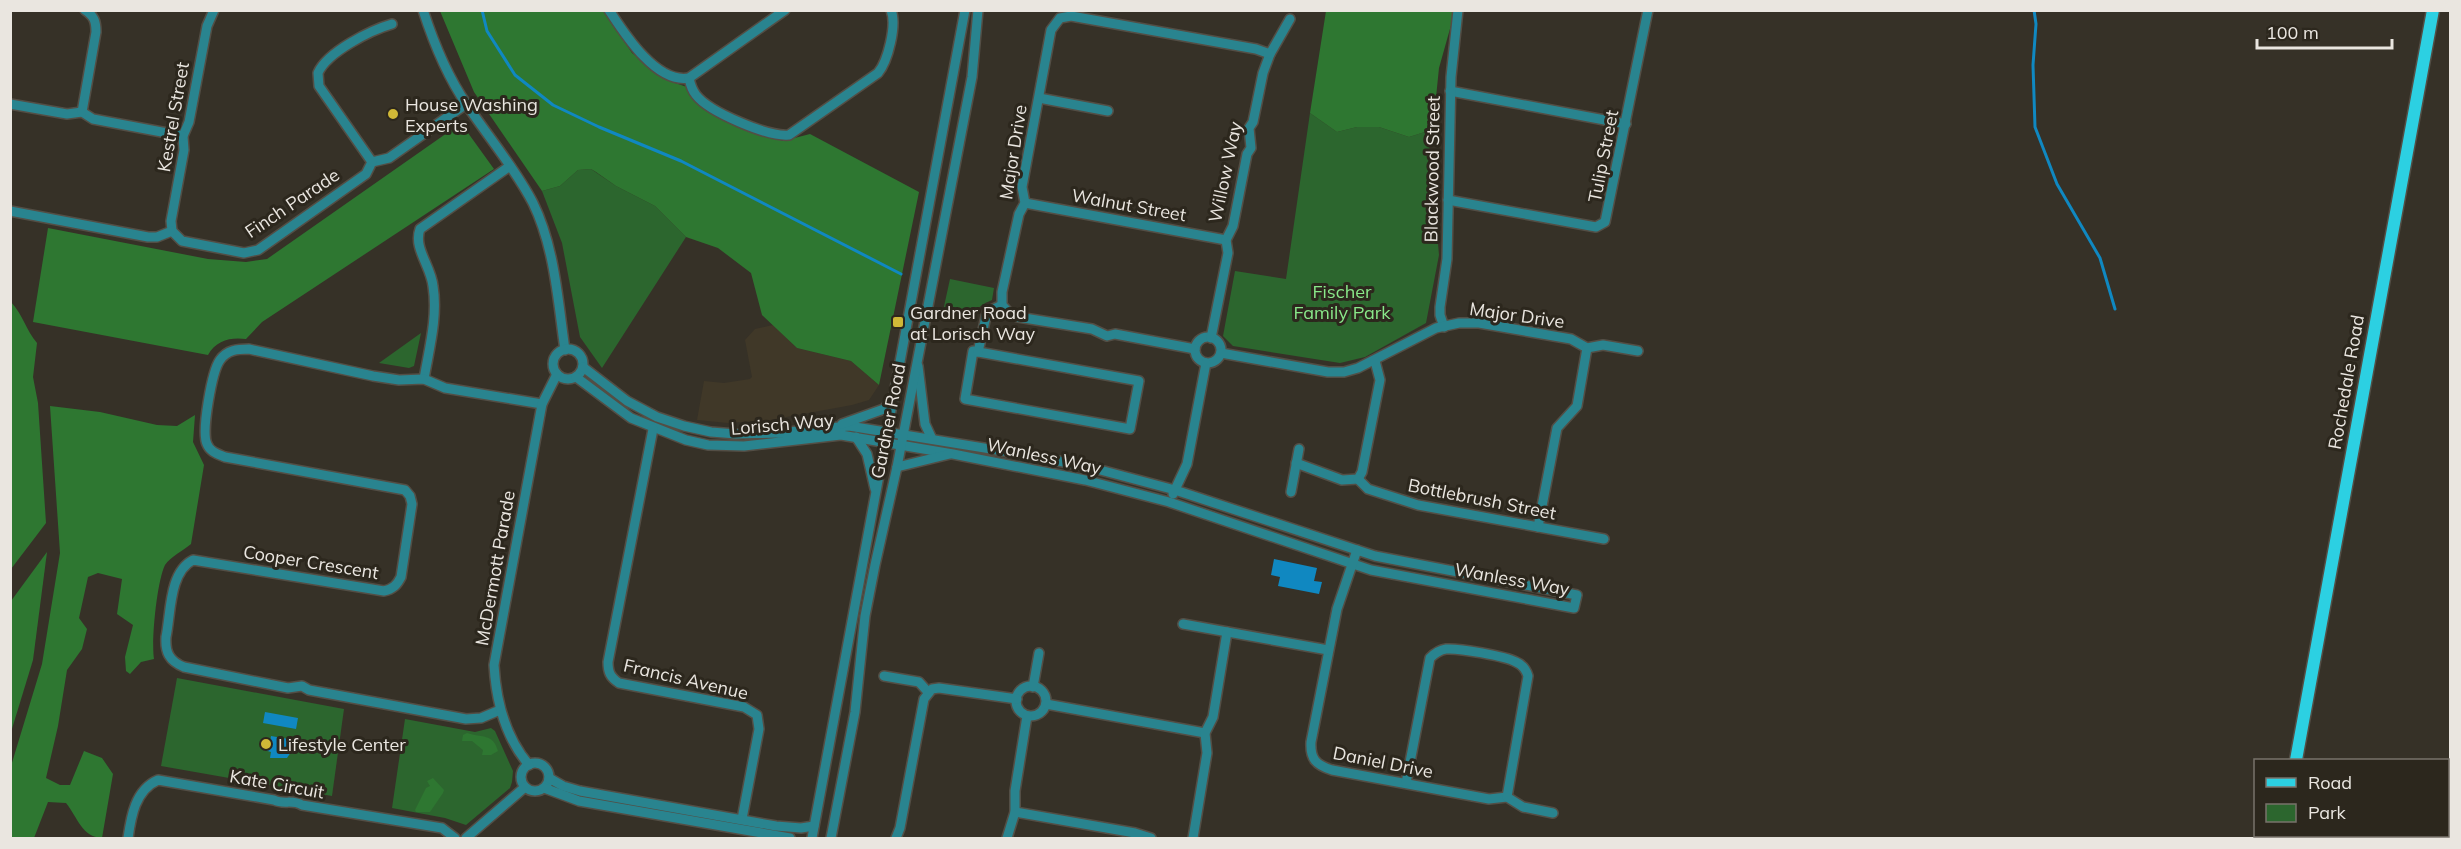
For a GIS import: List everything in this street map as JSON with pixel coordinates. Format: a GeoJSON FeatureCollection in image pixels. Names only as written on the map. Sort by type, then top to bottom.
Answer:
{"type":"FeatureCollection","features":[{"type":"Feature","properties":{"kind":"main road","name":"Rochedale Road"},"geometry":{"type":"LineString","coordinates":[[2296,759],[2433,10]]}},
{"type":"Feature","properties":{"kind":"street"},"geometry":{"type":"LineString","coordinates":[[82,112],[96,32],[96,22],[85,10]]}},
{"type":"Feature","properties":{"kind":"street","name":"Kestrel Street"},"geometry":{"type":"LineString","coordinates":[[172,231],[171,221],[184,150],[183,136],[189,122],[207,26],[214,10]]}},
{"type":"Feature","properties":{"kind":"street"},"geometry":{"type":"LineString","coordinates":[[423,10],[445,69],[466,104],[510,166],[537,211],[548,246],[565,350]]}},
{"type":"Feature","properties":{"kind":"street"},"geometry":{"type":"LineString","coordinates":[[609,10],[635,49],[675,78],[688,78],[785,10]]}},
{"type":"Feature","properties":{"kind":"street"},"geometry":{"type":"LineString","coordinates":[[688,78],[696,95],[719,114],[776,135],[789,135],[878,74],[884,67],[894,20],[891,10]]}},
{"type":"Feature","properties":{"kind":"street","name":"Gardner Road"},"geometry":{"type":"LineString","coordinates":[[812,838],[965,10]]}},
{"type":"Feature","properties":{"kind":"street","name":"Gardner Road"},"geometry":{"type":"LineString","coordinates":[[831,838],[855,712],[871,586],[897,467],[972,77],[978,10]]}},
{"type":"Feature","properties":{"kind":"street","name":"Blackwood Street"},"geometry":{"type":"LineString","coordinates":[[1444,327],[1440,307],[1447,259],[1450,91],[1458,10]]}},
{"type":"Feature","properties":{"kind":"street","name":"Tulip Street"},"geometry":{"type":"LineString","coordinates":[[1448,200],[1596,227],[1605,222],[1609,213],[1648,10]]}},
{"type":"Feature","properties":{"kind":"street","name":"Major Drive"},"geometry":{"type":"LineString","coordinates":[[1002,305],[1002,292],[1019,213],[1025,203],[1022,187],[1051,30],[1059,14],[1270,54]]}},
{"type":"Feature","properties":{"kind":"street","name":"Willow Way"},"geometry":{"type":"LineString","coordinates":[[1211,338],[1228,253],[1226,240],[1233,225],[1247,154],[1251,148],[1249,128],[1253,122],[1263,73],[1270,54],[1290,19]]}},
{"type":"Feature","properties":{"kind":"street"},"geometry":{"type":"LineString","coordinates":[[372,162],[319,86],[318,73],[326,60],[373,29],[392,24]]}},
{"type":"Feature","properties":{"kind":"street"},"geometry":{"type":"LineString","coordinates":[[1450,91],[1626,124]]}},
{"type":"Feature","properties":{"kind":"street"},"geometry":{"type":"LineString","coordinates":[[1039,98],[1108,111]]}},
{"type":"Feature","properties":{"kind":"street"},"geometry":{"type":"LineString","coordinates":[[10,104],[67,114],[82,112],[93,119],[183,136]]}},
{"type":"Feature","properties":{"kind":"street","name":"Finch Parade"},"geometry":{"type":"LineString","coordinates":[[172,231],[182,241],[244,253],[258,250],[366,174],[372,162],[389,158],[466,104]]}},
{"type":"Feature","properties":{"kind":"street"},"geometry":{"type":"LineString","coordinates":[[424,379],[435,315],[435,298],[431,274],[418,242],[420,229],[510,166]]}},
{"type":"Feature","properties":{"kind":"street","name":"Walnut Street"},"geometry":{"type":"LineString","coordinates":[[1025,203],[1226,240]]}},
{"type":"Feature","properties":{"kind":"street"},"geometry":{"type":"LineString","coordinates":[[10,211],[148,237],[157,237],[172,231]]}},
{"type":"Feature","properties":{"kind":"street"},"geometry":{"type":"LineString","coordinates":[[978,352],[987,312],[1002,305],[1011,315],[1018,317],[1092,329],[1107,336],[1115,334],[1195,349]]}},
{"type":"Feature","properties":{"kind":"street","name":"Major Drive"},"geometry":{"type":"LineString","coordinates":[[1221,353],[1328,372],[1344,372],[1375,361],[1436,328],[1459,323],[1479,323],[1572,339],[1587,348],[1603,345],[1638,351]]}},
{"type":"Feature","properties":{"kind":"street"},"geometry":{"type":"LineString","coordinates":[[1211,338],[1220,345],[1221,353],[1214,362],[1206,363],[1196,356],[1195,349],[1201,340],[1211,338]]}},
{"type":"Feature","properties":{"kind":"street"},"geometry":{"type":"LineString","coordinates":[[1538,527],[1557,428],[1577,406],[1587,348]]}},
{"type":"Feature","properties":{"kind":"street","name":"Cooper Crescent"},"geometry":{"type":"LineString","coordinates":[[500,710],[481,718],[466,719],[309,690],[302,686],[288,688],[184,667],[174,663],[166,646],[177,579],[180,570],[194,560],[384,591],[398,584],[400,577],[412,504],[405,490],[225,457],[212,451],[204,434],[214,377],[220,359],[228,352],[249,349],[373,376],[406,380],[424,379],[445,388],[542,404]]}},
{"type":"Feature","properties":{"kind":"street"},"geometry":{"type":"LineString","coordinates":[[565,350],[579,354],[583,367],[576,377],[568,379],[556,374],[554,360],[560,352],[565,350]]}},
{"type":"Feature","properties":{"kind":"street"},"geometry":{"type":"LineString","coordinates":[[973,351],[978,352],[1139,381],[1130,429],[964,399],[973,351]]}},
{"type":"Feature","properties":{"kind":"street"},"geometry":{"type":"LineString","coordinates":[[917,361],[926,424],[932,439]]}},
{"type":"Feature","properties":{"kind":"street"},"geometry":{"type":"LineString","coordinates":[[1296,464],[1342,480],[1358,478],[1362,472],[1380,380],[1375,361]]}},
{"type":"Feature","properties":{"kind":"street"},"geometry":{"type":"LineString","coordinates":[[1169,502],[1187,464],[1206,363]]}},
{"type":"Feature","properties":{"kind":"street","name":"Lorisch Way"},"geometry":{"type":"LineString","coordinates":[[583,367],[627,401],[657,417],[711,432],[778,433],[840,425],[884,409],[894,397]]}},
{"type":"Feature","properties":{"kind":"street","name":"McDermott Parade"},"geometry":{"type":"LineString","coordinates":[[529,765],[513,740],[500,710],[495,687],[494,665],[542,404],[556,374]]}},
{"type":"Feature","properties":{"kind":"street","name":"Lorisch Way"},"geometry":{"type":"LineString","coordinates":[[576,377],[610,405],[653,429],[697,442],[735,446],[841,435],[886,437],[903,434]]}},
{"type":"Feature","properties":{"kind":"street","name":"Lorisch Way"},"geometry":{"type":"LineString","coordinates":[[840,425],[886,437],[901,445]]}},
{"type":"Feature","properties":{"kind":"street","name":"Francis Avenue"},"geometry":{"type":"LineString","coordinates":[[653,429],[608,671],[619,683],[744,707],[757,715],[759,729],[742,819]]}},
{"type":"Feature","properties":{"kind":"street","name":"Wanless Way"},"geometry":{"type":"LineString","coordinates":[[901,445],[1085,480],[1169,502],[1371,570],[1574,608],[1577,595],[1375,556],[1174,490],[1089,467],[903,434]]}},
{"type":"Feature","properties":{"kind":"street","name":"Gardner Road"},"geometry":{"type":"LineString","coordinates":[[856,437],[867,454],[876,494]]}},
{"type":"Feature","properties":{"kind":"street"},"geometry":{"type":"LineString","coordinates":[[1291,492],[1299,449]]}},
{"type":"Feature","properties":{"kind":"street"},"geometry":{"type":"LineString","coordinates":[[897,467],[952,454]]}},
{"type":"Feature","properties":{"kind":"street","name":"Bottlebrush Street"},"geometry":{"type":"LineString","coordinates":[[1358,478],[1368,489],[1418,505],[1604,539]]}},
{"type":"Feature","properties":{"kind":"street","name":"Daniel Drive"},"geometry":{"type":"LineString","coordinates":[[1357,550],[1337,609],[1328,650],[1311,742],[1311,753],[1315,762],[1321,767],[1332,770],[1489,799],[1507,797],[1523,807],[1553,813]]}},
{"type":"Feature","properties":{"kind":"street"},"geometry":{"type":"LineString","coordinates":[[1183,624],[1328,650]]}},
{"type":"Feature","properties":{"kind":"street"},"geometry":{"type":"LineString","coordinates":[[1192,838],[1207,753],[1205,733],[1213,717],[1227,632]]}},
{"type":"Feature","properties":{"kind":"street"},"geometry":{"type":"LineString","coordinates":[[1406,783],[1430,658],[1436,652],[1445,649],[1455,650],[1509,659],[1525,668],[1528,676],[1507,797]]}},
{"type":"Feature","properties":{"kind":"street"},"geometry":{"type":"LineString","coordinates":[[1033,687],[1039,653]]}},
{"type":"Feature","properties":{"kind":"street"},"geometry":{"type":"LineString","coordinates":[[884,676],[919,682],[928,692]]}},
{"type":"Feature","properties":{"kind":"street"},"geometry":{"type":"LineString","coordinates":[[1033,687],[1044,694],[1046,704],[1041,713],[1027,716],[1019,710],[1017,699],[1022,690],[1033,687]]}},
{"type":"Feature","properties":{"kind":"street"},"geometry":{"type":"LineString","coordinates":[[896,838],[900,828],[924,699],[928,692],[939,688],[1017,699]]}},
{"type":"Feature","properties":{"kind":"street"},"geometry":{"type":"LineString","coordinates":[[1046,704],[1205,733]]}},
{"type":"Feature","properties":{"kind":"street"},"geometry":{"type":"LineString","coordinates":[[1006,838],[1015,812],[1015,791],[1027,716]]}},
{"type":"Feature","properties":{"kind":"street"},"geometry":{"type":"LineString","coordinates":[[790,838],[579,801],[544,788],[536,791],[525,787],[522,783],[522,773],[529,765],[542,766],[549,778],[563,786],[580,791],[801,828],[814,826]]}},
{"type":"Feature","properties":{"kind":"street"},"geometry":{"type":"LineString","coordinates":[[544,788],[549,778]]}},
{"type":"Feature","properties":{"kind":"street","name":"Kate Circuit"},"geometry":{"type":"LineString","coordinates":[[128,838],[132,814],[138,798],[150,783],[158,780],[274,800],[280,803],[294,801],[302,805],[442,828],[455,838]]}},
{"type":"Feature","properties":{"kind":"street"},"geometry":{"type":"LineString","coordinates":[[466,838],[525,787]]}},
{"type":"Feature","properties":{"kind":"street"},"geometry":{"type":"LineString","coordinates":[[1015,812],[1135,833],[1150,838]]}},
{"type":"Feature","properties":{"kind":"shaded area"},"geometry":{"type":"Polygon","coordinates":[[[773,325],[797,348],[851,361],[879,385],[869,400],[770,420],[728,423],[697,420],[704,381],[724,383],[750,379],[752,377],[745,340],[755,329],[773,325]]]}},
{"type":"Feature","properties":{"kind":"green space"},"geometry":{"type":"Polygon","coordinates":[[[440,11],[604,11],[632,53],[669,81],[687,87],[694,100],[721,119],[783,141],[810,134],[919,192],[879,385],[851,361],[797,348],[762,315],[751,273],[718,248],[686,237],[655,206],[616,186],[591,169],[578,170],[560,186],[542,191],[474,92],[440,11]]]}},
{"type":"Feature","properties":{"kind":"green space"},"geometry":{"type":"Polygon","coordinates":[[[1326,11],[1455,11],[1439,68],[1434,117],[1428,131],[1409,137],[1379,127],[1357,127],[1337,132],[1310,113],[1326,11]]]}},
{"type":"Feature","properties":{"kind":"green space","name":"Fischer Family Park"},"geometry":{"type":"Polygon","coordinates":[[[1310,113],[1337,132],[1357,127],[1379,127],[1409,137],[1428,131],[1439,255],[1426,323],[1365,357],[1340,363],[1233,346],[1223,336],[1235,271],[1286,279],[1310,113]]]}},
{"type":"Feature","properties":{"kind":"green space"},"geometry":{"type":"Polygon","coordinates":[[[457,126],[463,126],[494,169],[262,322],[246,339],[224,341],[215,346],[208,355],[33,322],[48,228],[208,259],[246,262],[267,259],[457,126]]]}},
{"type":"Feature","properties":{"kind":"green space"},"geometry":{"type":"Polygon","coordinates":[[[591,169],[616,186],[655,206],[686,237],[602,368],[580,337],[562,243],[542,191],[560,186],[578,170],[591,169]]]}},
{"type":"Feature","properties":{"kind":"green space"},"geometry":{"type":"Polygon","coordinates":[[[950,279],[994,288],[992,300],[979,308],[975,317],[943,311],[950,279]]]}},
{"type":"Feature","properties":{"kind":"green space"},"geometry":{"type":"Polygon","coordinates":[[[11,302],[37,343],[33,377],[38,403],[46,523],[11,569],[11,302]]]}},
{"type":"Feature","properties":{"kind":"green space"},"geometry":{"type":"Polygon","coordinates":[[[421,333],[414,366],[409,368],[379,363],[421,333]]]}},
{"type":"Feature","properties":{"kind":"green space"},"geometry":{"type":"Polygon","coordinates":[[[50,406],[100,412],[157,425],[177,426],[195,415],[193,442],[204,465],[191,544],[167,562],[159,584],[153,639],[154,659],[141,662],[130,674],[126,671],[125,657],[133,625],[117,614],[122,579],[98,573],[88,577],[79,618],[87,629],[82,649],[67,670],[58,726],[46,778],[60,785],[70,785],[84,751],[102,758],[113,774],[102,838],[95,837],[85,830],[66,803],[48,802],[34,838],[11,838],[11,766],[42,664],[60,553],[50,406]]]}},
{"type":"Feature","properties":{"kind":"green space"},"geometry":{"type":"Polygon","coordinates":[[[47,552],[33,660],[11,732],[11,601],[47,552]]]}},
{"type":"Feature","properties":{"kind":"green space","name":"Lifestyle Center"},"geometry":{"type":"Polygon","coordinates":[[[177,678],[344,709],[332,796],[161,766],[177,678]]]}},
{"type":"Feature","properties":{"kind":"green space"},"geometry":{"type":"Polygon","coordinates":[[[405,719],[475,732],[491,728],[495,731],[513,771],[510,788],[466,825],[445,818],[392,808],[405,719]]]}},
{"type":"Feature","properties":{"kind":"green space"},"geometry":{"type":"Polygon","coordinates":[[[467,733],[490,739],[498,751],[491,755],[482,755],[483,750],[472,741],[462,741],[463,735],[467,733]]]}},
{"type":"Feature","properties":{"kind":"green space"},"geometry":{"type":"Polygon","coordinates":[[[433,778],[444,790],[443,793],[430,812],[416,812],[426,788],[430,786],[427,781],[433,778]]]}},
{"type":"Feature","properties":{"kind":"water"},"geometry":{"type":"Polygon","coordinates":[[[1274,559],[1317,568],[1314,581],[1322,582],[1319,594],[1278,586],[1280,577],[1271,575],[1274,559]]]}},
{"type":"Feature","properties":{"kind":"water"},"geometry":{"type":"Polygon","coordinates":[[[265,712],[298,718],[296,729],[263,723],[265,712]]]}},
{"type":"Feature","properties":{"kind":"water"},"geometry":{"type":"Polygon","coordinates":[[[271,736],[294,740],[293,749],[287,758],[270,758],[271,752],[264,750],[265,742],[270,742],[271,736]]]}},
{"type":"Feature","properties":{"kind":"waterway"},"geometry":{"type":"LineString","coordinates":[[482,10],[487,31],[515,75],[553,105],[681,161],[901,274]]}},
{"type":"Feature","properties":{"kind":"waterway"},"geometry":{"type":"LineString","coordinates":[[2034,10],[2036,24],[2033,65],[2035,127],[2057,184],[2100,258],[2115,309]]}},
{"type":"Feature","properties":{"kind":"place","name":"House Washing Experts"},"geometry":{"type":"Point","coordinates":[393,114]}},
{"type":"Feature","properties":{"kind":"place","name":"Gardner Road at Lorisch Way"},"geometry":{"type":"Point","coordinates":[898,322]}},
{"type":"Feature","properties":{"kind":"place","name":"Lifestyle Center"},"geometry":{"type":"Point","coordinates":[266,744]}}]}
